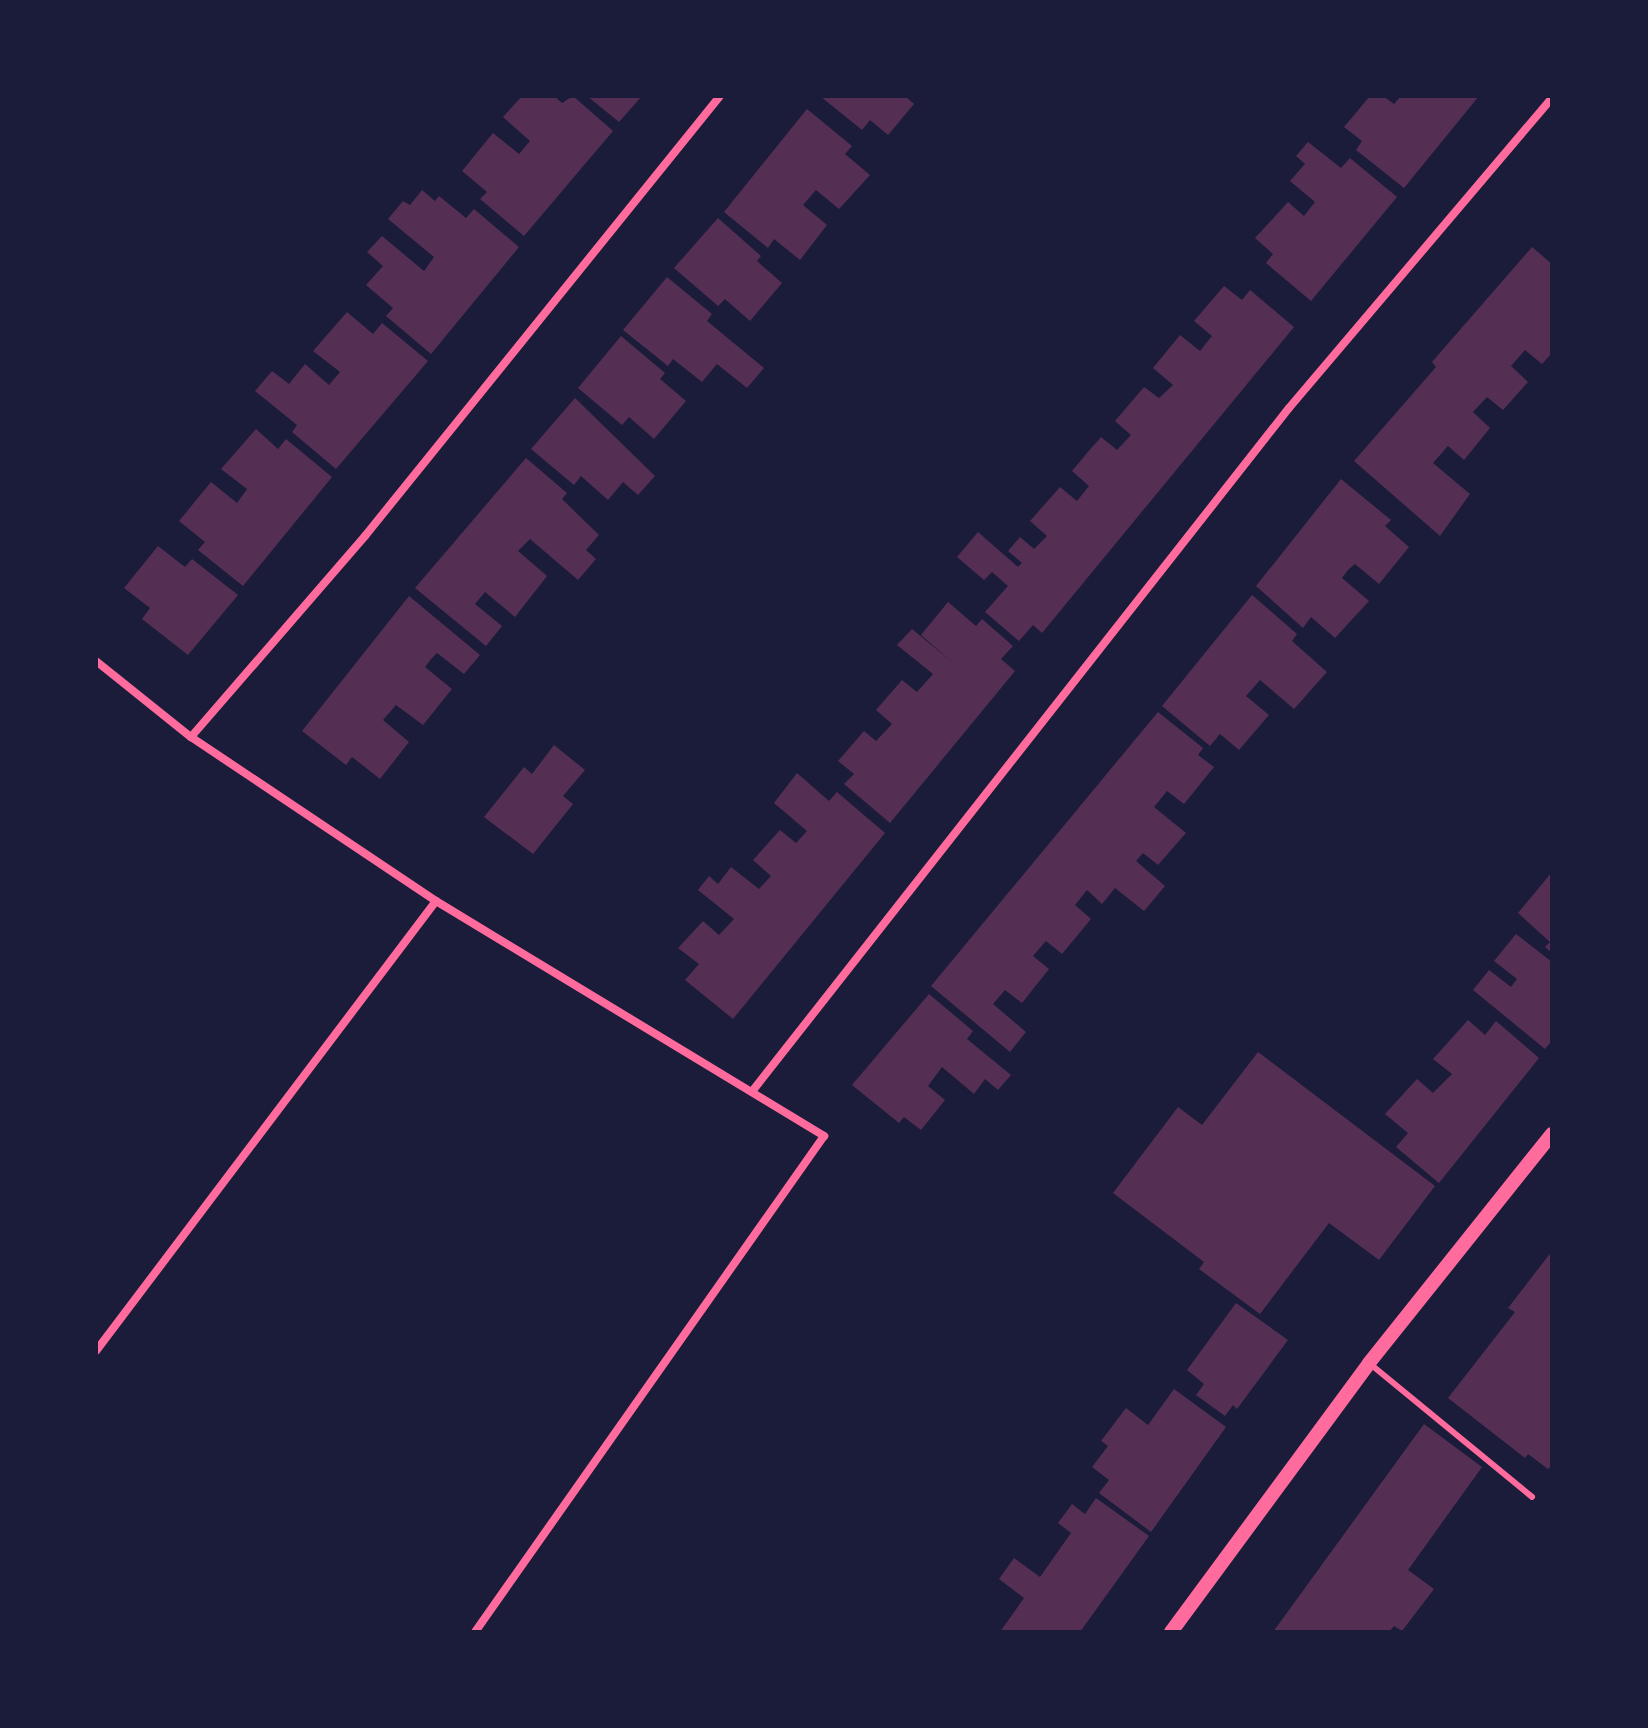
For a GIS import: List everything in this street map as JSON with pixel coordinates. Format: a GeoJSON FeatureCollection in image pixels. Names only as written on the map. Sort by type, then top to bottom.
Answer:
{"type":"FeatureCollection","features":[{"type":"Feature","properties":{"kind":"street"},"geometry":{"type":"LineString","coordinates":[[191,737],[365,536],[720,96]]}},
{"type":"Feature","properties":{"kind":"street"},"geometry":{"type":"LineString","coordinates":[[754,1089],[1289,408],[1552,98]]}},
{"type":"Feature","properties":{"kind":"street"},"geometry":{"type":"LineString","coordinates":[[96,661],[191,737],[436,901],[754,1089],[824,1136],[475,1632]]}},
{"type":"Feature","properties":{"kind":"street"},"geometry":{"type":"LineString","coordinates":[[96,1351],[436,901]]}},
{"type":"Feature","properties":{"kind":"street"},"geometry":{"type":"LineString","coordinates":[[1171,1632],[1369,1363],[1552,1136]]}},
{"type":"Feature","properties":{"kind":"lane"},"geometry":{"type":"LineString","coordinates":[[1369,1363],[1532,1497]]}},
{"type":"Feature","properties":{"kind":"building"},"geometry":{"type":"Polygon","coordinates":[[[522,96],[554,96],[562,103],[573,96],[613,131],[524,236],[480,199],[487,192],[462,171],[493,133],[519,154],[530,141],[503,117],[522,96]]]}},
{"type":"Feature","properties":{"kind":"building"},"geometry":{"type":"Polygon","coordinates":[[[587,96],[642,96],[619,122],[587,96]]]}},
{"type":"Feature","properties":{"kind":"building"},"geometry":{"type":"Polygon","coordinates":[[[820,96],[905,96],[914,104],[888,135],[870,120],[862,130],[820,96]]]}},
{"type":"Feature","properties":{"kind":"building"},"geometry":{"type":"Polygon","coordinates":[[[1370,96],[1383,96],[1394,104],[1401,96],[1479,96],[1404,188],[1356,150],[1362,141],[1344,127],[1370,96]]]}},
{"type":"Feature","properties":{"kind":"building"},"geometry":{"type":"Polygon","coordinates":[[[807,109],[852,146],[845,154],[870,175],[839,209],[816,190],[803,205],[827,225],[800,260],[774,239],[768,248],[724,212],[807,109]]]}},
{"type":"Feature","properties":{"kind":"building"},"geometry":{"type":"Polygon","coordinates":[[[1308,142],[1341,168],[1350,158],[1397,197],[1311,301],[1266,263],[1273,254],[1255,238],[1288,202],[1304,216],[1315,202],[1290,181],[1305,164],[1296,156],[1308,142]]]}},
{"type":"Feature","properties":{"kind":"building"},"geometry":{"type":"Polygon","coordinates":[[[422,190],[435,201],[439,196],[466,218],[474,209],[519,247],[431,354],[386,316],[393,308],[366,285],[383,266],[367,252],[382,236],[424,271],[434,257],[388,219],[403,201],[410,205],[422,190]]]}},
{"type":"Feature","properties":{"kind":"building"},"geometry":{"type":"Polygon","coordinates":[[[718,218],[761,256],[757,261],[782,283],[750,321],[725,299],[718,306],[674,268],[718,218]]]}},
{"type":"Feature","properties":{"kind":"building"},"geometry":{"type":"Polygon","coordinates":[[[1532,247],[1552,264],[1552,353],[1542,364],[1525,350],[1511,366],[1528,382],[1503,410],[1487,397],[1473,412],[1490,428],[1464,460],[1448,446],[1433,463],[1470,494],[1440,536],[1354,461],[1436,367],[1432,362],[1532,247]]]}},
{"type":"Feature","properties":{"kind":"building"},"geometry":{"type":"Polygon","coordinates":[[[667,277],[712,314],[707,321],[764,368],[747,388],[717,364],[702,382],[673,359],[668,366],[623,330],[667,277]]]}},
{"type":"Feature","properties":{"kind":"building"},"geometry":{"type":"Polygon","coordinates":[[[1224,286],[1242,300],[1250,290],[1294,327],[1042,633],[1033,625],[1019,641],[985,612],[1008,586],[992,572],[984,580],[957,557],[978,532],[1018,567],[1022,563],[1008,551],[1020,537],[1034,549],[1047,536],[1030,521],[1060,487],[1077,501],[1089,486],[1072,471],[1087,453],[1101,437],[1117,450],[1131,435],[1115,421],[1144,387],[1159,398],[1173,385],[1153,368],[1180,335],[1200,351],[1212,336],[1194,321],[1224,286]]]}},
{"type":"Feature","properties":{"kind":"building"},"geometry":{"type":"Polygon","coordinates":[[[347,312],[373,334],[382,323],[428,361],[336,469],[292,432],[297,425],[255,391],[272,371],[289,384],[305,364],[329,385],[340,372],[313,351],[347,312]]]}},
{"type":"Feature","properties":{"kind":"building"},"geometry":{"type":"Polygon","coordinates":[[[621,336],[665,373],[660,379],[686,401],[654,439],[629,417],[622,425],[578,388],[621,336]]]}},
{"type":"Feature","properties":{"kind":"building"},"geometry":{"type":"Polygon","coordinates":[[[575,398],[655,476],[638,495],[623,482],[608,500],[581,476],[574,485],[531,449],[575,398]]]}},
{"type":"Feature","properties":{"kind":"building"},"geometry":{"type":"Polygon","coordinates":[[[256,429],[278,449],[286,439],[332,477],[243,586],[198,550],[205,542],[179,521],[211,482],[237,503],[247,489],[221,469],[256,429]]]}},
{"type":"Feature","properties":{"kind":"building"},"geometry":{"type":"Polygon","coordinates":[[[526,458],[567,493],[562,499],[599,535],[586,550],[596,559],[578,580],[530,539],[518,551],[547,576],[515,617],[485,592],[475,604],[502,626],[486,646],[415,588],[526,458]]]}},
{"type":"Feature","properties":{"kind":"building"},"geometry":{"type":"Polygon","coordinates":[[[1341,479],[1391,520],[1385,526],[1409,547],[1379,584],[1355,564],[1348,570],[1342,578],[1369,601],[1335,638],[1311,617],[1303,628],[1256,586],[1341,479]]]}},
{"type":"Feature","properties":{"kind":"building"},"geometry":{"type":"Polygon","coordinates":[[[158,546],[185,567],[192,559],[238,595],[188,655],[142,619],[150,608],[124,588],[158,546]]]}},
{"type":"Feature","properties":{"kind":"building"},"geometry":{"type":"Polygon","coordinates":[[[1252,595],[1297,634],[1292,641],[1327,672],[1294,709],[1260,680],[1246,696],[1269,715],[1239,750],[1220,734],[1210,746],[1162,706],[1252,595]]]}},
{"type":"Feature","properties":{"kind":"building"},"geometry":{"type":"Polygon","coordinates":[[[409,596],[480,655],[464,674],[437,653],[432,658],[425,667],[452,689],[423,725],[396,705],[383,720],[409,742],[380,779],[352,757],[346,765],[302,731],[409,596]]]}},
{"type":"Feature","properties":{"kind":"building"},"geometry":{"type":"Polygon","coordinates":[[[948,602],[976,626],[982,619],[1013,646],[1001,659],[1015,671],[890,823],[844,784],[854,774],[838,761],[864,731],[876,741],[892,724],[876,710],[902,680],[917,692],[933,674],[897,645],[912,629],[952,662],[921,635],[948,602]]]}},
{"type":"Feature","properties":{"kind":"building"},"geometry":{"type":"Polygon","coordinates":[[[1158,712],[1203,748],[1198,755],[1214,767],[1184,804],[1167,791],[1154,807],[1186,833],[1158,865],[1143,853],[1136,861],[1165,886],[1144,911],[1115,888],[1102,904],[1087,890],[1075,905],[1091,919],[1062,954],[1046,941],[1033,956],[1049,969],[1022,1003],[1005,990],[993,1004],[1026,1032],[1010,1052],[931,986],[1158,712]]]}},
{"type":"Feature","properties":{"kind":"building"},"geometry":{"type":"Polygon","coordinates":[[[554,745],[585,770],[563,796],[573,804],[533,854],[484,817],[524,767],[532,774],[554,745]]]}},
{"type":"Feature","properties":{"kind":"building"},"geometry":{"type":"Polygon","coordinates":[[[797,773],[829,801],[837,792],[885,833],[733,1019],[685,980],[699,964],[678,948],[703,921],[719,935],[734,919],[698,890],[709,876],[718,884],[731,867],[759,889],[771,876],[753,860],[780,830],[796,843],[807,831],[774,803],[797,773]]]}},
{"type":"Feature","properties":{"kind":"building"},"geometry":{"type":"Polygon","coordinates":[[[1552,872],[1552,953],[1545,947],[1550,942],[1518,913],[1552,872]]]}},
{"type":"Feature","properties":{"kind":"building"},"geometry":{"type":"Polygon","coordinates":[[[1516,934],[1552,962],[1552,1041],[1545,1049],[1473,990],[1489,970],[1511,987],[1517,979],[1494,961],[1516,934]]]}},
{"type":"Feature","properties":{"kind":"building"},"geometry":{"type":"Polygon","coordinates":[[[929,994],[973,1031],[967,1039],[1011,1075],[998,1090],[985,1079],[974,1094],[942,1067],[928,1086],[945,1100],[921,1130],[904,1117],[899,1123],[852,1085],[929,994]]]}},
{"type":"Feature","properties":{"kind":"building"},"geometry":{"type":"Polygon","coordinates":[[[1468,1020],[1485,1035],[1496,1021],[1539,1058],[1439,1183],[1396,1147],[1408,1133],[1385,1114],[1417,1079],[1433,1093],[1452,1074],[1433,1059],[1468,1020]]]}},
{"type":"Feature","properties":{"kind":"building"},"geometry":{"type":"Polygon","coordinates":[[[1258,1052],[1435,1186],[1379,1260],[1329,1223],[1260,1314],[1199,1269],[1204,1262],[1113,1193],[1178,1107],[1202,1125],[1258,1052]]]}},
{"type":"Feature","properties":{"kind":"building"},"geometry":{"type":"Polygon","coordinates":[[[1552,1251],[1552,1465],[1548,1469],[1528,1454],[1525,1458],[1448,1398],[1515,1312],[1508,1308],[1552,1251]]]}},
{"type":"Feature","properties":{"kind":"building"},"geometry":{"type":"Polygon","coordinates":[[[1236,1303],[1288,1340],[1237,1409],[1233,1405],[1225,1416],[1196,1395],[1204,1384],[1187,1370],[1236,1303]]]}},
{"type":"Feature","properties":{"kind":"building"},"geometry":{"type":"Polygon","coordinates":[[[1174,1389],[1226,1427],[1151,1532],[1099,1493],[1109,1480],[1092,1467],[1108,1446],[1101,1441],[1126,1408],[1148,1425],[1174,1389]]]}},
{"type":"Feature","properties":{"kind":"building"},"geometry":{"type":"Polygon","coordinates":[[[1424,1424],[1482,1467],[1408,1570],[1434,1589],[1402,1631],[1394,1626],[1389,1632],[1273,1632],[1424,1424]]]}},
{"type":"Feature","properties":{"kind":"building"},"geometry":{"type":"Polygon","coordinates":[[[1096,1498],[1149,1536],[1080,1632],[1000,1632],[1024,1598],[999,1579],[1014,1558],[1040,1577],[1071,1533],[1058,1523],[1072,1504],[1085,1514],[1096,1498]]]}}]}
